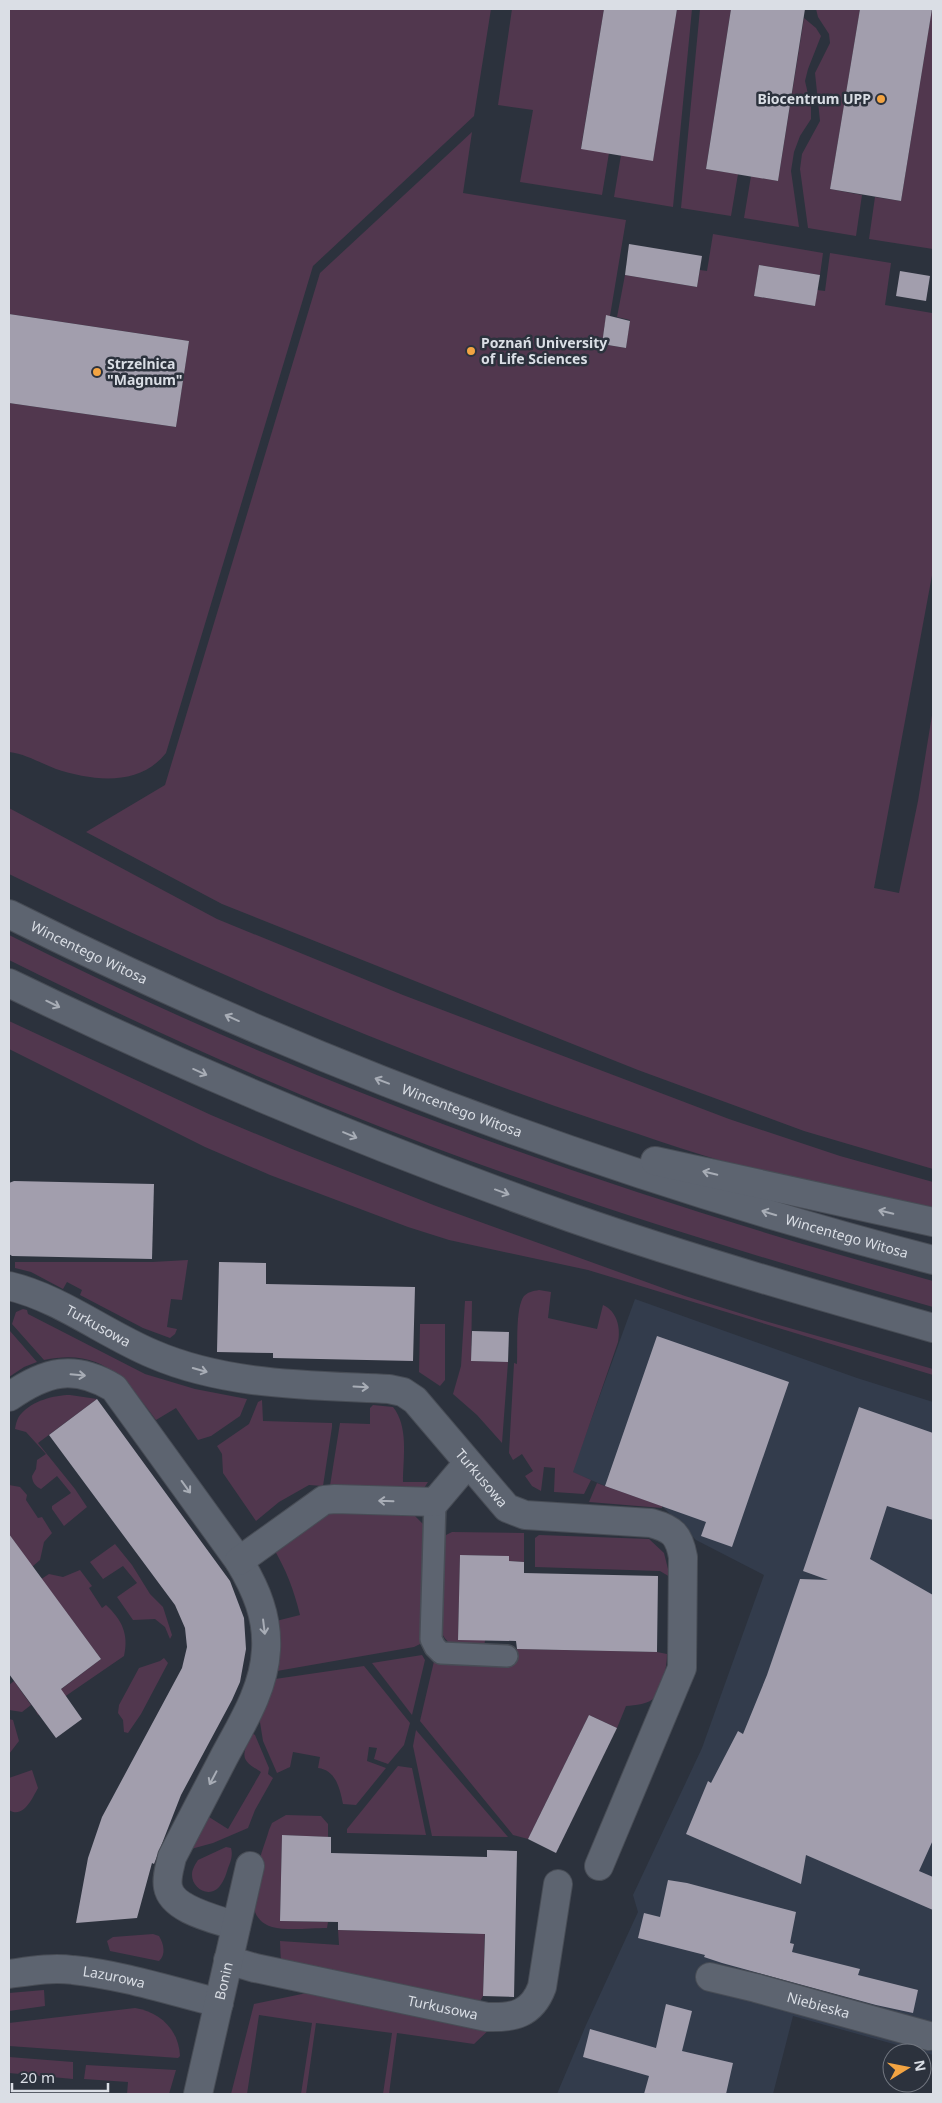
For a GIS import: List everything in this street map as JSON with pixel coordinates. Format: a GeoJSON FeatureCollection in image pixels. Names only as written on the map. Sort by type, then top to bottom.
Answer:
{"type":"FeatureCollection","features":[{"type":"Feature","properties":{"kind":"street","name":"Wincentego Witosa"},"geometry":{"type":"LineString","coordinates":[[9,914],[286,1042],[395,1086],[510,1128],[682,1186],[842,1235],[933,1260]]}},
{"type":"Feature","properties":{"kind":"street"},"geometry":{"type":"LineString","coordinates":[[9,982],[203,1074],[364,1141],[574,1218],[731,1268],[933,1328]]}},
{"type":"Feature","properties":{"kind":"street"},"geometry":{"type":"LineString","coordinates":[[510,1128],[933,1222]]}},
{"type":"Feature","properties":{"kind":"street","name":"Turkusowa"},"geometry":{"type":"LineString","coordinates":[[9,1286],[41,1297],[154,1355],[204,1371],[258,1381],[389,1389],[403,1392],[414,1400],[437,1425],[507,1508],[525,1515],[651,1523],[666,1527],[675,1534],[681,1542],[683,1557],[682,1668],[599,1866]]}},
{"type":"Feature","properties":{"kind":"street"},"geometry":{"type":"LineString","coordinates":[[19,1390],[55,1374],[77,1374],[95,1377],[114,1388],[239,1561],[255,1588],[262,1610],[266,1650],[262,1678],[248,1713],[172,1857],[167,1877],[168,1889],[175,1901],[192,1911],[236,1926]]}},
{"type":"Feature","properties":{"kind":"street"},"geometry":{"type":"LineString","coordinates":[[468,1463],[435,1502],[431,1639],[441,1653],[507,1656]]}},
{"type":"Feature","properties":{"kind":"street"},"geometry":{"type":"LineString","coordinates":[[239,1561],[324,1500],[435,1502]]}},
{"type":"Feature","properties":{"kind":"street","name":"Bonin"},"geometry":{"type":"LineString","coordinates":[[198,2094],[250,1866]]}},
{"type":"Feature","properties":{"kind":"street","name":"Turkusowa"},"geometry":{"type":"LineString","coordinates":[[228,1960],[255,1968],[487,2017],[503,2018],[514,2016],[528,2009],[538,1998],[542,1987],[558,1884]]}},
{"type":"Feature","properties":{"kind":"street","name":"Lazurowa"},"geometry":{"type":"LineString","coordinates":[[9,1974],[36,1970],[72,1969],[131,1981],[218,2003]]}},
{"type":"Feature","properties":{"kind":"street","name":"Niebieska"},"geometry":{"type":"LineString","coordinates":[[710,1977],[929,2036]]}},
{"type":"Feature","properties":{"kind":"shaded area"},"geometry":{"type":"Polygon","coordinates":[[[9,9],[491,9],[474,116],[313,266],[166,753],[143,772],[129,776],[100,778],[70,773],[9,752],[9,403],[176,427],[189,341],[9,314],[9,9]]]}},
{"type":"Feature","properties":{"kind":"shaded area"},"geometry":{"type":"Polygon","coordinates":[[[512,9],[604,9],[581,148],[609,153],[602,195],[520,182],[533,110],[498,105],[512,9]]]}},
{"type":"Feature","properties":{"kind":"shaded area"},"geometry":{"type":"Polygon","coordinates":[[[677,9],[692,9],[673,207],[614,197],[621,155],[653,160],[677,9]]]}},
{"type":"Feature","properties":{"kind":"shaded area"},"geometry":{"type":"Polygon","coordinates":[[[700,9],[731,9],[706,169],[738,174],[731,216],[681,208],[700,9]]]}},
{"type":"Feature","properties":{"kind":"shaded area"},"geometry":{"type":"Polygon","coordinates":[[[816,9],[860,9],[830,189],[862,195],[856,236],[808,228],[800,169],[802,154],[820,121],[815,73],[830,43],[829,34],[818,17],[816,9]]]}},
{"type":"Feature","properties":{"kind":"shaded area"},"geometry":{"type":"Polygon","coordinates":[[[932,9],[933,249],[869,239],[875,197],[901,201],[932,9]]]}},
{"type":"Feature","properties":{"kind":"shaded area"},"geometry":{"type":"Polygon","coordinates":[[[804,18],[816,28],[821,36],[805,81],[811,107],[811,119],[800,136],[794,152],[791,171],[799,227],[744,218],[751,176],[778,181],[804,18]]]}},
{"type":"Feature","properties":{"kind":"shaded area"},"geometry":{"type":"Polygon","coordinates":[[[472,132],[463,193],[626,220],[610,316],[606,316],[602,344],[626,348],[630,320],[617,317],[625,275],[697,287],[700,270],[707,271],[713,234],[823,253],[820,275],[759,265],[754,296],[815,306],[817,290],[825,291],[830,253],[891,263],[885,305],[932,313],[933,310],[933,570],[874,888],[899,893],[918,801],[933,709],[933,1169],[804,1131],[638,1070],[222,904],[86,832],[165,785],[320,273],[472,132]]]}},
{"type":"Feature","properties":{"kind":"shaded area"},"geometry":{"type":"Polygon","coordinates":[[[9,808],[217,919],[403,995],[729,1119],[840,1156],[933,1182],[933,1212],[764,1173],[701,1155],[599,1121],[523,1095],[373,1038],[226,976],[9,874],[9,808]]]}},
{"type":"Feature","properties":{"kind":"shaded area"},"geometry":{"type":"Polygon","coordinates":[[[9,935],[120,989],[233,1040],[347,1087],[462,1131],[579,1173],[696,1211],[933,1281],[933,1307],[712,1242],[565,1194],[492,1169],[348,1114],[177,1040],[9,960],[9,935]]]}},
{"type":"Feature","properties":{"kind":"shaded area"},"geometry":{"type":"Polygon","coordinates":[[[9,1021],[211,1115],[436,1206],[685,1296],[933,1369],[933,1375],[588,1270],[449,1240],[408,1227],[270,1175],[205,1147],[9,1049],[9,1021]]]}},
{"type":"Feature","properties":{"kind":"shaded area"},"geometry":{"type":"Polygon","coordinates":[[[188,1260],[182,1300],[171,1299],[167,1327],[177,1329],[170,1338],[143,1328],[80,1295],[82,1290],[67,1282],[63,1289],[31,1272],[15,1268],[15,1262],[152,1262],[188,1260]]]}},
{"type":"Feature","properties":{"kind":"shaded area"},"geometry":{"type":"Polygon","coordinates":[[[539,1290],[551,1292],[548,1318],[597,1329],[603,1305],[612,1311],[617,1320],[618,1342],[573,1472],[591,1480],[584,1494],[554,1492],[555,1468],[544,1467],[541,1491],[532,1486],[525,1476],[533,1471],[522,1454],[513,1460],[509,1453],[514,1363],[517,1364],[519,1309],[524,1296],[539,1290]]]}},
{"type":"Feature","properties":{"kind":"shaded area"},"geometry":{"type":"Polygon","coordinates":[[[635,1299],[857,1378],[933,1402],[933,2055],[932,2043],[890,2043],[793,2016],[773,2094],[557,2094],[586,2025],[638,1912],[633,1895],[702,1748],[764,1575],[696,1540],[662,1506],[572,1472],[635,1299]]]}},
{"type":"Feature","properties":{"kind":"shaded area"},"geometry":{"type":"Polygon","coordinates":[[[465,1301],[472,1301],[471,1361],[508,1362],[502,1443],[477,1415],[453,1394],[461,1366],[465,1301]]]}},
{"type":"Feature","properties":{"kind":"shaded area"},"geometry":{"type":"Polygon","coordinates":[[[23,1309],[27,1310],[28,1314],[145,1374],[195,1389],[247,1399],[240,1416],[211,1436],[198,1440],[176,1408],[156,1420],[134,1391],[122,1379],[97,1363],[82,1358],[64,1357],[44,1360],[12,1324],[16,1312],[23,1309]]]}},
{"type":"Feature","properties":{"kind":"shaded area"},"geometry":{"type":"Polygon","coordinates":[[[420,1324],[445,1324],[445,1380],[440,1386],[419,1372],[420,1324]]]}},
{"type":"Feature","properties":{"kind":"shaded area"},"geometry":{"type":"Polygon","coordinates":[[[10,1331],[37,1362],[24,1367],[9,1377],[10,1331]]]}},
{"type":"Feature","properties":{"kind":"shaded area"},"geometry":{"type":"Polygon","coordinates":[[[70,1395],[97,1399],[38,1443],[87,1507],[64,1526],[52,1509],[52,1506],[71,1493],[57,1476],[41,1489],[36,1486],[32,1476],[36,1469],[37,1460],[46,1454],[26,1432],[15,1429],[20,1416],[26,1409],[37,1402],[57,1396],[70,1395]]]}},
{"type":"Feature","properties":{"kind":"shaded area"},"geometry":{"type":"Polygon","coordinates":[[[262,1400],[263,1421],[332,1423],[332,1427],[323,1486],[309,1485],[279,1502],[256,1521],[223,1473],[222,1454],[217,1446],[249,1424],[258,1402],[262,1400]]]}},
{"type":"Feature","properties":{"kind":"shaded area"},"geometry":{"type":"Polygon","coordinates":[[[373,1405],[393,1407],[398,1415],[404,1443],[403,1482],[428,1482],[424,1488],[329,1492],[340,1423],[370,1424],[370,1408],[373,1405]]]}},
{"type":"Feature","properties":{"kind":"shaded area"},"geometry":{"type":"Polygon","coordinates":[[[597,1483],[662,1506],[662,1508],[589,1502],[597,1483]]]}},
{"type":"Feature","properties":{"kind":"shaded area"},"geometry":{"type":"Polygon","coordinates":[[[9,1485],[20,1487],[27,1495],[26,1500],[38,1518],[42,1517],[52,1533],[44,1542],[40,1560],[33,1566],[31,1572],[9,1588],[9,1566],[24,1555],[9,1534],[9,1485]]]}},
{"type":"Feature","properties":{"kind":"shaded area"},"geometry":{"type":"Polygon","coordinates":[[[324,1511],[413,1514],[426,1527],[422,1641],[414,1647],[277,1671],[276,1621],[300,1615],[289,1580],[272,1546],[324,1511]]]}},
{"type":"Feature","properties":{"kind":"shaded area"},"geometry":{"type":"Polygon","coordinates":[[[452,1532],[524,1533],[524,1562],[509,1561],[508,1556],[460,1555],[458,1640],[485,1640],[484,1648],[458,1647],[448,1642],[441,1631],[443,1541],[446,1535],[452,1532]]]}},
{"type":"Feature","properties":{"kind":"shaded area"},"geometry":{"type":"Polygon","coordinates":[[[539,1535],[649,1539],[664,1553],[670,1577],[660,1571],[535,1567],[535,1538],[539,1535]]]}},
{"type":"Feature","properties":{"kind":"shaded area"},"geometry":{"type":"Polygon","coordinates":[[[115,1544],[132,1565],[150,1594],[163,1607],[172,1635],[170,1639],[165,1627],[155,1619],[133,1620],[117,1597],[137,1583],[123,1566],[103,1579],[90,1562],[115,1544]]]}},
{"type":"Feature","properties":{"kind":"shaded area"},"geometry":{"type":"Polygon","coordinates":[[[80,1570],[92,1586],[89,1588],[102,1608],[106,1605],[120,1622],[126,1641],[124,1656],[38,1715],[35,1709],[101,1659],[52,1593],[9,1625],[9,1600],[49,1574],[63,1577],[80,1570]]]}},
{"type":"Feature","properties":{"kind":"shaded area"},"geometry":{"type":"Polygon","coordinates":[[[516,1649],[657,1652],[667,1654],[664,1676],[656,1696],[646,1703],[626,1706],[617,1728],[589,1715],[528,1839],[513,1835],[420,1721],[435,1657],[443,1663],[514,1665],[516,1649]]]}},
{"type":"Feature","properties":{"kind":"shaded area"},"geometry":{"type":"Polygon","coordinates":[[[422,1655],[425,1660],[412,1715],[372,1663],[422,1655]]]}},
{"type":"Feature","properties":{"kind":"shaded area"},"geometry":{"type":"Polygon","coordinates":[[[164,1658],[168,1663],[141,1714],[128,1733],[124,1732],[123,1720],[118,1713],[119,1705],[139,1668],[164,1658]]]}},
{"type":"Feature","properties":{"kind":"shaded area"},"geometry":{"type":"Polygon","coordinates":[[[364,1666],[410,1723],[404,1745],[388,1764],[374,1759],[377,1748],[369,1747],[367,1761],[386,1768],[356,1805],[343,1804],[339,1787],[333,1776],[329,1772],[318,1768],[320,1757],[293,1752],[290,1767],[277,1773],[263,1741],[259,1716],[275,1679],[364,1666]]]}},
{"type":"Feature","properties":{"kind":"shaded area"},"geometry":{"type":"Polygon","coordinates":[[[14,1681],[31,1705],[22,1712],[9,1710],[9,1685],[14,1681]]]}},
{"type":"Feature","properties":{"kind":"shaded area"},"geometry":{"type":"Polygon","coordinates":[[[9,1719],[13,1720],[19,1741],[9,1754],[9,1719]]]}},
{"type":"Feature","properties":{"kind":"shaded area"},"geometry":{"type":"Polygon","coordinates":[[[416,1730],[508,1837],[432,1836],[413,1746],[416,1730]]]}},
{"type":"Feature","properties":{"kind":"shaded area"},"geometry":{"type":"Polygon","coordinates":[[[252,1733],[255,1735],[269,1768],[268,1774],[273,1778],[255,1810],[248,1828],[213,1843],[191,1849],[209,1817],[228,1829],[261,1772],[249,1764],[244,1756],[252,1733]]]}},
{"type":"Feature","properties":{"kind":"shaded area"},"geometry":{"type":"Polygon","coordinates":[[[398,1766],[412,1768],[426,1835],[347,1833],[347,1829],[398,1766]]]}},
{"type":"Feature","properties":{"kind":"shaded area"},"geometry":{"type":"Polygon","coordinates":[[[32,1770],[38,1788],[33,1797],[23,1810],[14,1812],[9,1810],[9,1778],[32,1770]]]}},
{"type":"Feature","properties":{"kind":"shaded area"},"geometry":{"type":"Polygon","coordinates":[[[286,1815],[321,1816],[328,1824],[328,1837],[282,1835],[280,1921],[328,1922],[327,1928],[292,1929],[272,1927],[261,1921],[255,1911],[253,1898],[254,1884],[269,1830],[272,1823],[286,1815]]]}},
{"type":"Feature","properties":{"kind":"shaded area"},"geometry":{"type":"Polygon","coordinates":[[[226,1847],[231,1848],[232,1856],[223,1882],[213,1891],[200,1890],[194,1883],[192,1875],[198,1860],[226,1847]]]}},
{"type":"Feature","properties":{"kind":"shaded area"},"geometry":{"type":"Polygon","coordinates":[[[485,1924],[483,1996],[478,2005],[281,1964],[280,1941],[339,1945],[338,1930],[478,1934],[485,1924]]]}},
{"type":"Feature","properties":{"kind":"shaded area"},"geometry":{"type":"Polygon","coordinates":[[[153,1934],[159,1936],[163,1946],[163,1956],[159,1961],[110,1951],[107,1941],[113,1937],[153,1934]]]}},
{"type":"Feature","properties":{"kind":"shaded area"},"geometry":{"type":"Polygon","coordinates":[[[44,1990],[45,2006],[9,2011],[9,1993],[44,1990]]]}},
{"type":"Feature","properties":{"kind":"shaded area"},"geometry":{"type":"Polygon","coordinates":[[[321,1990],[493,2026],[474,2044],[397,2033],[389,2094],[383,2094],[392,2033],[316,2023],[306,2094],[301,2094],[312,2023],[259,2015],[247,2094],[231,2094],[254,2004],[321,1990]]]}},
{"type":"Feature","properties":{"kind":"shaded area"},"geometry":{"type":"Polygon","coordinates":[[[135,2008],[160,2018],[172,2030],[179,2047],[180,2056],[178,2058],[9,2046],[9,2023],[135,2008]]]}},
{"type":"Feature","properties":{"kind":"shaded area"},"geometry":{"type":"Polygon","coordinates":[[[9,2057],[73,2062],[73,2079],[9,2073],[9,2057]]]}},
{"type":"Feature","properties":{"kind":"shaded area"},"geometry":{"type":"Polygon","coordinates":[[[86,2065],[176,2070],[169,2094],[127,2094],[128,2082],[84,2079],[86,2065]]]}},
{"type":"Feature","properties":{"kind":"building"},"geometry":{"type":"Polygon","coordinates":[[[604,9],[677,9],[653,161],[581,149],[604,9]]]}},
{"type":"Feature","properties":{"kind":"building","name":"Biocentrum UPP"},"geometry":{"type":"Polygon","coordinates":[[[731,9],[805,9],[778,181],[706,169],[731,9]]]}},
{"type":"Feature","properties":{"kind":"building","name":"Biocentrum UPP"},"geometry":{"type":"Polygon","coordinates":[[[860,9],[932,9],[901,201],[830,189],[860,9]]]}},
{"type":"Feature","properties":{"kind":"building"},"geometry":{"type":"Polygon","coordinates":[[[629,244],[702,256],[697,287],[625,275],[629,244]]]}},
{"type":"Feature","properties":{"kind":"building"},"geometry":{"type":"Polygon","coordinates":[[[759,265],[820,275],[815,306],[754,296],[759,265]]]}},
{"type":"Feature","properties":{"kind":"building"},"geometry":{"type":"Polygon","coordinates":[[[900,271],[930,276],[926,301],[896,296],[900,271]]]}},
{"type":"Feature","properties":{"kind":"building","name":"Strzelnica \"Magnum\""},"geometry":{"type":"Polygon","coordinates":[[[9,314],[189,341],[176,427],[9,403],[9,314]]]}},
{"type":"Feature","properties":{"kind":"building"},"geometry":{"type":"Polygon","coordinates":[[[606,315],[630,321],[626,348],[602,344],[606,315]]]}},
{"type":"Feature","properties":{"kind":"building"},"geometry":{"type":"Polygon","coordinates":[[[14,1181],[154,1184],[152,1259],[12,1256],[9,1254],[9,1183],[14,1181]]]}},
{"type":"Feature","properties":{"kind":"building"},"geometry":{"type":"Polygon","coordinates":[[[219,1262],[266,1263],[266,1284],[415,1287],[413,1361],[273,1358],[273,1353],[217,1352],[219,1262]]]}},
{"type":"Feature","properties":{"kind":"building"},"geometry":{"type":"Polygon","coordinates":[[[472,1331],[509,1332],[508,1362],[471,1361],[472,1331]]]}},
{"type":"Feature","properties":{"kind":"building"},"geometry":{"type":"Polygon","coordinates":[[[657,1336],[789,1382],[732,1547],[701,1536],[706,1522],[605,1486],[657,1336]]]}},
{"type":"Feature","properties":{"kind":"building"},"geometry":{"type":"Polygon","coordinates":[[[97,1399],[230,1581],[244,1618],[246,1649],[240,1682],[181,1795],[154,1864],[152,1863],[137,1918],[76,1923],[88,1858],[102,1817],[182,1668],[187,1647],[185,1628],[175,1605],[49,1435],[97,1399]]]}},
{"type":"Feature","properties":{"kind":"building"},"geometry":{"type":"Polygon","coordinates":[[[859,1407],[933,1433],[933,1520],[887,1506],[870,1559],[933,1595],[933,1840],[919,1871],[933,1877],[933,1910],[806,1855],[801,1884],[686,1834],[708,1781],[711,1783],[738,1731],[743,1734],[767,1675],[800,1579],[828,1580],[803,1571],[859,1407]]]}},
{"type":"Feature","properties":{"kind":"building"},"geometry":{"type":"Polygon","coordinates":[[[9,1534],[101,1659],[61,1689],[82,1719],[56,1738],[9,1674],[9,1534]]]}},
{"type":"Feature","properties":{"kind":"building"},"geometry":{"type":"Polygon","coordinates":[[[460,1555],[509,1556],[509,1561],[524,1562],[524,1573],[658,1576],[657,1652],[517,1649],[516,1641],[458,1640],[460,1555]]]}},
{"type":"Feature","properties":{"kind":"building"},"geometry":{"type":"Polygon","coordinates":[[[589,1715],[617,1728],[556,1853],[528,1839],[589,1715]]]}},
{"type":"Feature","properties":{"kind":"building"},"geometry":{"type":"Polygon","coordinates":[[[282,1835],[331,1837],[331,1853],[487,1857],[487,1850],[517,1851],[514,1997],[483,1996],[485,1934],[338,1930],[338,1922],[280,1921],[282,1835]]]}},
{"type":"Feature","properties":{"kind":"building"},"geometry":{"type":"Polygon","coordinates":[[[668,1880],[687,1883],[796,1912],[790,1943],[794,1944],[792,1952],[860,1969],[858,1975],[918,1990],[913,2013],[876,2005],[722,1963],[704,1957],[705,1955],[638,1938],[644,1913],[660,1917],[668,1880]]]}},
{"type":"Feature","properties":{"kind":"building"},"geometry":{"type":"Polygon","coordinates":[[[666,2004],[692,2011],[682,2051],[733,2063],[726,2094],[644,2094],[649,2076],[583,2057],[590,2029],[656,2048],[666,2004]]]}},
{"type":"Feature","properties":{"kind":"place","name":"Biocentrum UPP"},"geometry":{"type":"Point","coordinates":[881,99]}},
{"type":"Feature","properties":{"kind":"place","name":"Poznań University of Life Sciences"},"geometry":{"type":"Point","coordinates":[471,351]}},
{"type":"Feature","properties":{"kind":"place","name":"Strzelnica \"Magnum\""},"geometry":{"type":"Point","coordinates":[97,372]}}]}
